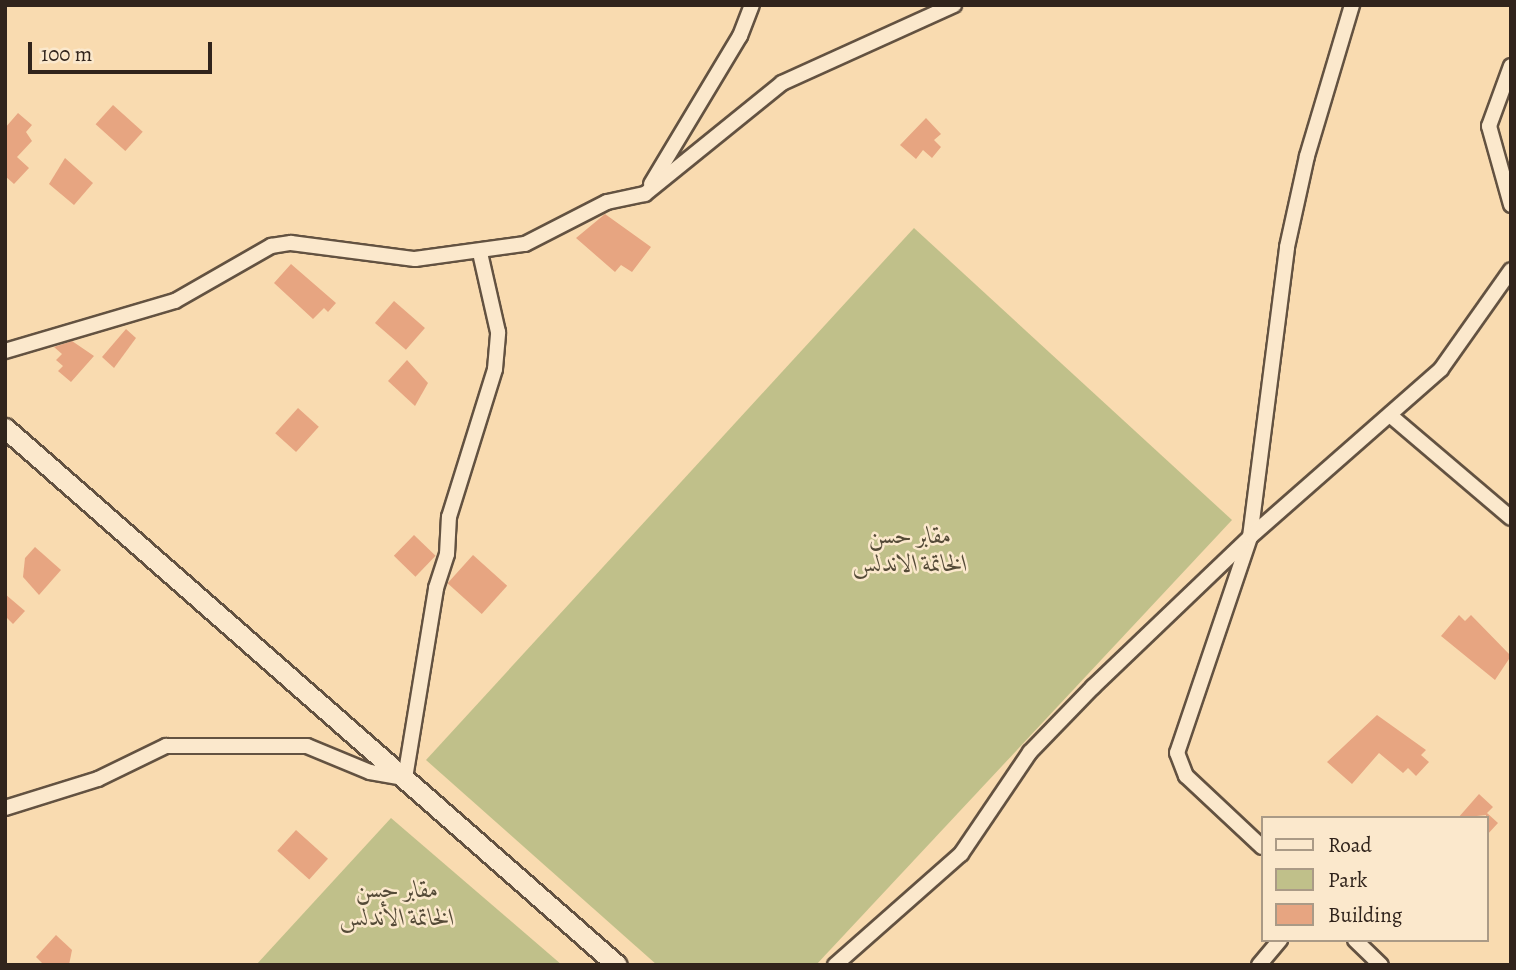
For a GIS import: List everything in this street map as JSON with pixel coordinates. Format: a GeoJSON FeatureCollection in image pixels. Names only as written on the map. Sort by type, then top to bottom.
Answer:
{"type":"FeatureCollection","features":[{"type":"Feature","properties":{"kind":"street"},"geometry":{"type":"LineString","coordinates":[[645,194],[740,36],[752,5]]}},
{"type":"Feature","properties":{"kind":"street"},"geometry":{"type":"LineString","coordinates":[[5,351],[176,300],[271,246],[290,243],[415,259],[480,253],[525,244],[607,202],[645,194],[782,83],[954,5]]}},
{"type":"Feature","properties":{"kind":"street"},"geometry":{"type":"LineString","coordinates":[[1260,845],[1186,776],[1177,753],[1250,537],[1287,247],[1307,156],[1352,5]]}},
{"type":"Feature","properties":{"kind":"street"},"geometry":{"type":"LineString","coordinates":[[1511,66],[1489,126],[1511,205]]}},
{"type":"Feature","properties":{"kind":"street"},"geometry":{"type":"LineString","coordinates":[[405,778],[436,588],[447,554],[449,517],[495,369],[498,332],[480,253]]}},
{"type":"Feature","properties":{"kind":"street"},"geometry":{"type":"LineString","coordinates":[[835,965],[961,854],[1030,752],[1250,537],[1391,416],[1441,369],[1511,270]]}},
{"type":"Feature","properties":{"kind":"street"},"geometry":{"type":"LineString","coordinates":[[1391,416],[1511,517]]}},
{"type":"Feature","properties":{"kind":"street"},"geometry":{"type":"LineString","coordinates":[[5,428],[617,965]]}},
{"type":"Feature","properties":{"kind":"street"},"geometry":{"type":"LineString","coordinates":[[5,808],[98,779],[166,746],[307,746],[370,772],[405,778]]}},
{"type":"Feature","properties":{"kind":"street"},"geometry":{"type":"LineString","coordinates":[[1259,965],[1278,942]]}},
{"type":"Feature","properties":{"kind":"street"},"geometry":{"type":"LineString","coordinates":[[1357,942],[1378,964]]}},
{"type":"Feature","properties":{"kind":"green space","name":"مقابر حسن الخاتمة الاندلس"},"geometry":{"type":"Polygon","coordinates":[[[914,228],[1232,520],[816,965],[657,965],[426,760],[914,228]]]}},
{"type":"Feature","properties":{"kind":"green space","name":"مقابر حسن الخاتمة الأندلس"},"geometry":{"type":"Polygon","coordinates":[[[391,818],[562,965],[256,965],[391,818]]]}},
{"type":"Feature","properties":{"kind":"building"},"geometry":{"type":"Polygon","coordinates":[[[113,105],[143,132],[125,151],[96,124],[113,105]]]}},
{"type":"Feature","properties":{"kind":"building"},"geometry":{"type":"Polygon","coordinates":[[[18,113],[32,125],[26,132],[32,141],[17,157],[29,168],[14,184],[5,176],[5,128],[18,113]]]}},
{"type":"Feature","properties":{"kind":"building"},"geometry":{"type":"Polygon","coordinates":[[[926,118],[941,134],[934,140],[941,147],[932,158],[923,150],[916,159],[900,145],[926,118]]]}},
{"type":"Feature","properties":{"kind":"building"},"geometry":{"type":"Polygon","coordinates":[[[65,158],[93,183],[74,205],[49,184],[65,158]]]}},
{"type":"Feature","properties":{"kind":"building"},"geometry":{"type":"Polygon","coordinates":[[[605,214],[651,247],[632,272],[621,265],[615,272],[576,238],[605,214]]]}},
{"type":"Feature","properties":{"kind":"building"},"geometry":{"type":"Polygon","coordinates":[[[291,264],[336,303],[328,312],[324,308],[313,319],[274,283],[291,264]]]}},
{"type":"Feature","properties":{"kind":"building"},"geometry":{"type":"Polygon","coordinates":[[[394,301],[425,328],[406,350],[375,323],[394,301]]]}},
{"type":"Feature","properties":{"kind":"building"},"geometry":{"type":"Polygon","coordinates":[[[126,329],[136,338],[114,368],[102,357],[126,329]]]}},
{"type":"Feature","properties":{"kind":"building"},"geometry":{"type":"Polygon","coordinates":[[[72,341],[94,356],[71,382],[58,371],[63,366],[56,360],[62,354],[54,347],[72,341]]]}},
{"type":"Feature","properties":{"kind":"building"},"geometry":{"type":"Polygon","coordinates":[[[407,360],[428,383],[415,406],[388,381],[407,360]]]}},
{"type":"Feature","properties":{"kind":"building"},"geometry":{"type":"Polygon","coordinates":[[[298,408],[319,427],[296,452],[275,433],[298,408]]]}},
{"type":"Feature","properties":{"kind":"building"},"geometry":{"type":"Polygon","coordinates":[[[414,535],[436,556],[415,577],[394,556],[414,535]]]}},
{"type":"Feature","properties":{"kind":"building"},"geometry":{"type":"Polygon","coordinates":[[[35,547],[61,570],[39,595],[23,577],[25,558],[35,547]]]}},
{"type":"Feature","properties":{"kind":"building"},"geometry":{"type":"Polygon","coordinates":[[[473,555],[507,586],[482,614],[448,583],[473,555]]]}},
{"type":"Feature","properties":{"kind":"building"},"geometry":{"type":"Polygon","coordinates":[[[5,594],[25,611],[13,624],[5,616],[5,594]]]}},
{"type":"Feature","properties":{"kind":"building"},"geometry":{"type":"Polygon","coordinates":[[[1459,615],[1465,621],[1471,615],[1511,656],[1495,680],[1441,636],[1459,615]]]}},
{"type":"Feature","properties":{"kind":"building"},"geometry":{"type":"Polygon","coordinates":[[[1377,715],[1426,750],[1421,755],[1429,762],[1416,776],[1408,768],[1403,773],[1379,753],[1352,784],[1327,762],[1377,715]]]}},
{"type":"Feature","properties":{"kind":"building"},"geometry":{"type":"Polygon","coordinates":[[[1479,794],[1493,807],[1487,813],[1498,823],[1488,834],[1488,816],[1460,816],[1479,794]]]}},
{"type":"Feature","properties":{"kind":"building"},"geometry":{"type":"Polygon","coordinates":[[[296,830],[328,859],[309,880],[277,851],[296,830]]]}},
{"type":"Feature","properties":{"kind":"building"},"geometry":{"type":"Polygon","coordinates":[[[56,935],[72,950],[69,965],[44,965],[36,957],[56,935]]]}}]}
